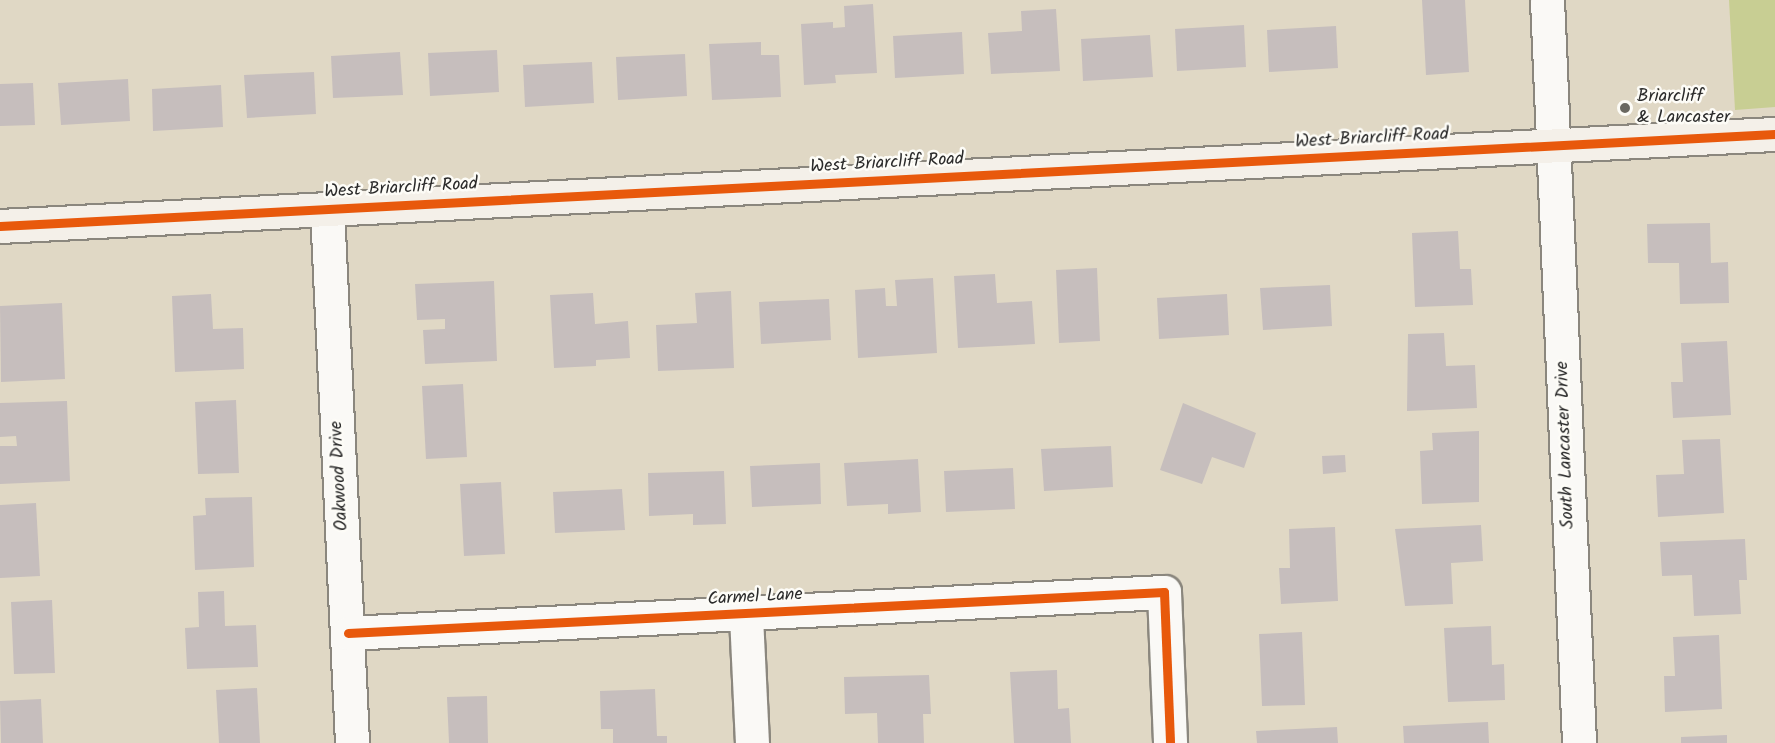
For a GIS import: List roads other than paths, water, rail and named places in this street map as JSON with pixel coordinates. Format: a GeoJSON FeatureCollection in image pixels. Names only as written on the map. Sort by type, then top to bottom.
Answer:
{"type":"FeatureCollection","features":[{"type":"Feature","properties":{"kind":"street","name":"South Lancaster Drive"},"geometry":{"type":"LineString","coordinates":[[1547,0],[1579,743]]}},
{"type":"Feature","properties":{"kind":"street","name":"West Briarcliff Road"},"geometry":{"type":"LineString","coordinates":[[0,226],[1775,134]]}},
{"type":"Feature","properties":{"kind":"street","name":"Oakwood Drive"},"geometry":{"type":"LineString","coordinates":[[327,210],[352,743]]}},
{"type":"Feature","properties":{"kind":"street","name":"Carmel Lane"},"geometry":{"type":"LineString","coordinates":[[348,633],[746,616],[1164,592],[1170,743]]}},
{"type":"Feature","properties":{"kind":"street"},"geometry":{"type":"LineString","coordinates":[[746,616],[752,743]]}},
{"type":"Feature","properties":{"kind":"place","name":"Briarcliff & Lancaster"},"geometry":{"type":"Point","coordinates":[1625,108]}}]}
